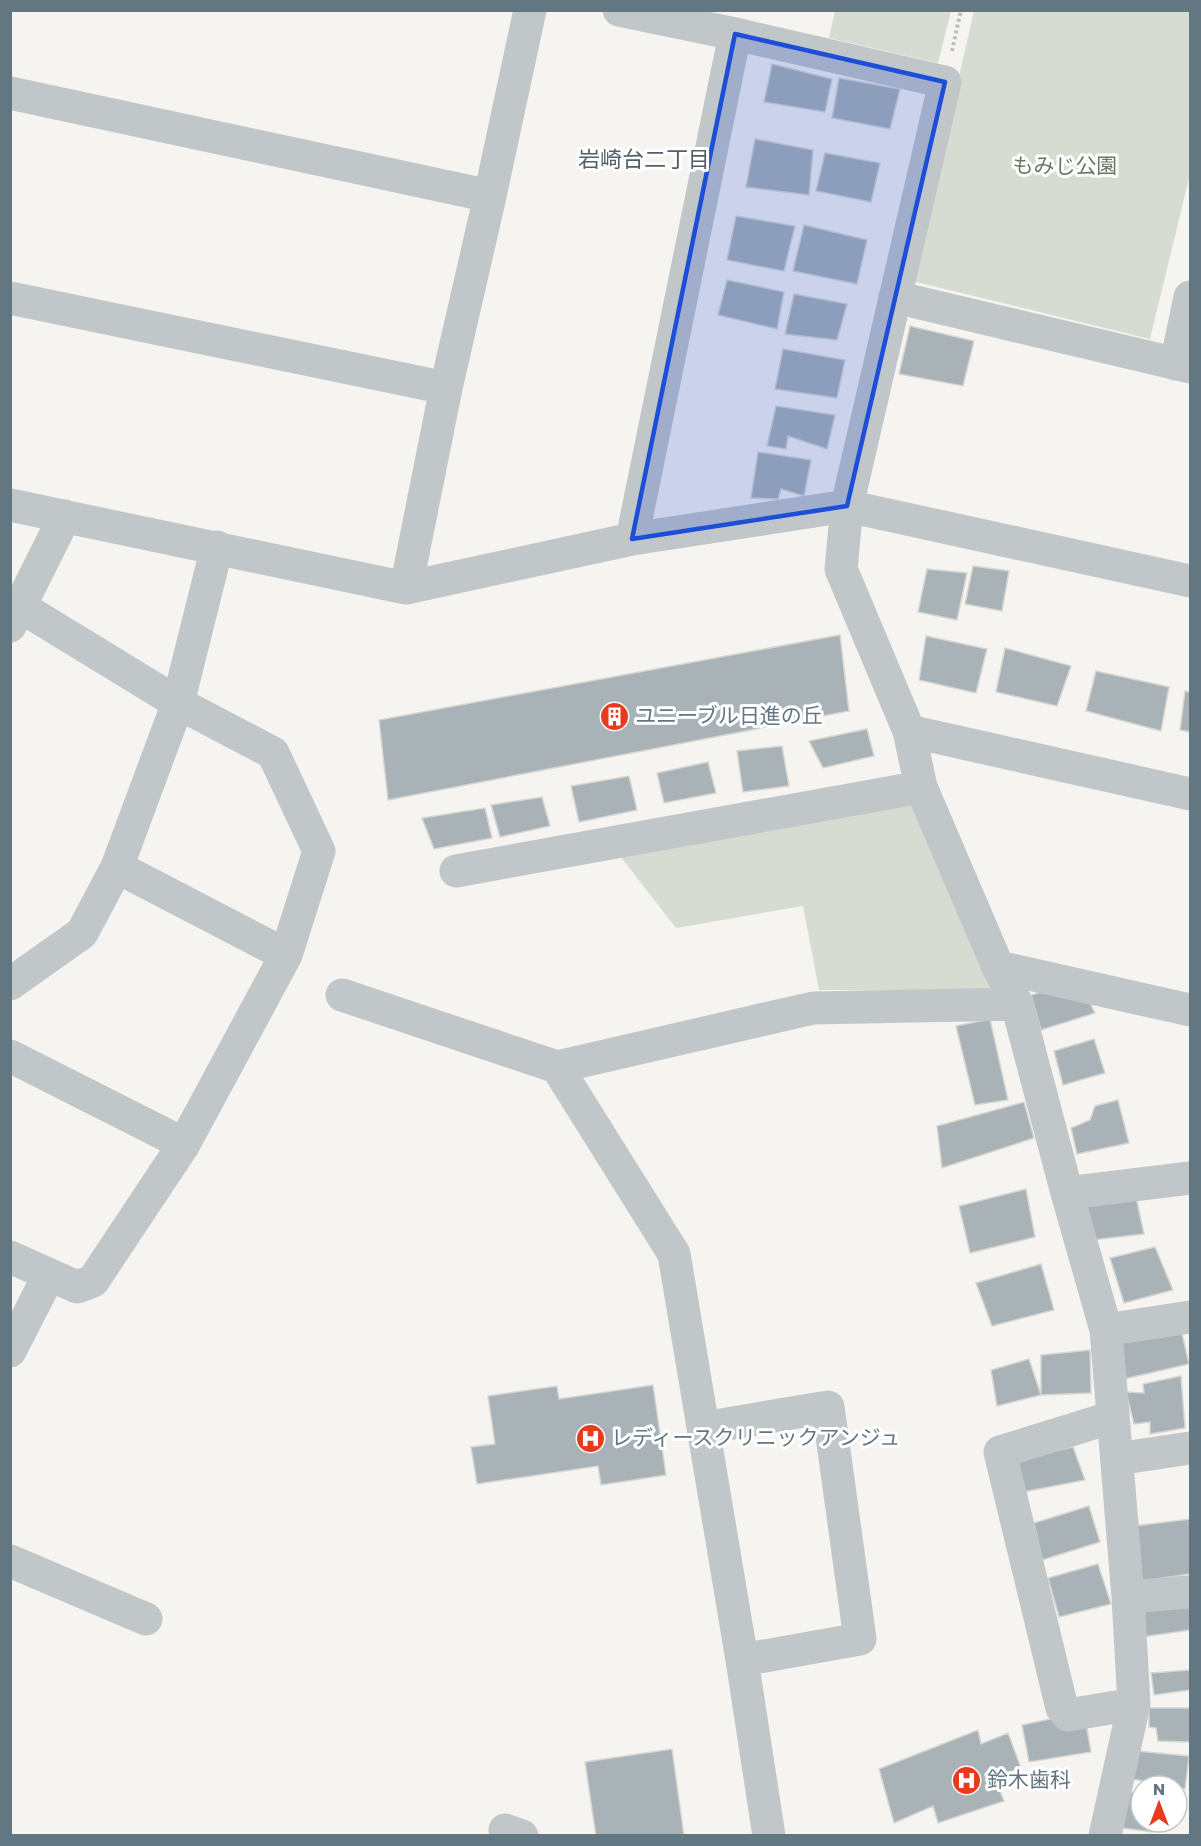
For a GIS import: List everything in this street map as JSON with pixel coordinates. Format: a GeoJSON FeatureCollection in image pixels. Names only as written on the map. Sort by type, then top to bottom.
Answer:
{"type":"FeatureCollection","features":[{"type":"Feature","properties":{"kind":"street"},"geometry":{"type":"LineString","coordinates":[[406,588],[446,388],[530,10]]}},
{"type":"Feature","properties":{"kind":"street"},"geometry":{"type":"LineString","coordinates":[[619,10],[945,82],[847,506],[840,569],[909,731],[921,787],[998,967],[1017,1004],[1106,1330],[1128,1598],[1134,1704],[1105,1836]]}},
{"type":"Feature","properties":{"kind":"street"},"geometry":{"type":"LineString","coordinates":[[632,539],[735,34]]}},
{"type":"Feature","properties":{"kind":"street"},"geometry":{"type":"LineString","coordinates":[[10,93],[490,196]]}},
{"type":"Feature","properties":{"kind":"street"},"geometry":{"type":"LineString","coordinates":[[895,297],[1183,366],[1191,297]]}},
{"type":"Feature","properties":{"kind":"street"},"geometry":{"type":"LineString","coordinates":[[10,298],[446,388]]}},
{"type":"Feature","properties":{"kind":"street"},"geometry":{"type":"LineString","coordinates":[[10,505],[406,588],[632,539],[847,506],[1191,581]]}},
{"type":"Feature","properties":{"kind":"street"},"geometry":{"type":"LineString","coordinates":[[10,1257],[77,1287],[93,1281],[184,1144],[286,955],[319,851],[273,753],[16,617],[65,516]]}},
{"type":"Feature","properties":{"kind":"street"},"geometry":{"type":"LineString","coordinates":[[10,984],[82,933],[117,867],[178,703],[217,547]]}},
{"type":"Feature","properties":{"kind":"street"},"geometry":{"type":"LineString","coordinates":[[909,731],[1191,794]]}},
{"type":"Feature","properties":{"kind":"street"},"geometry":{"type":"LineString","coordinates":[[456,871],[921,787]]}},
{"type":"Feature","properties":{"kind":"street"},"geometry":{"type":"LineString","coordinates":[[117,867],[286,955]]}},
{"type":"Feature","properties":{"kind":"street"},"geometry":{"type":"LineString","coordinates":[[998,967],[1191,1010]]}},
{"type":"Feature","properties":{"kind":"street"},"geometry":{"type":"LineString","coordinates":[[342,995],[557,1067],[813,1008],[1017,1004]]}},
{"type":"Feature","properties":{"kind":"street"},"geometry":{"type":"LineString","coordinates":[[10,1056],[184,1144]]}},
{"type":"Feature","properties":{"kind":"street"},"geometry":{"type":"LineString","coordinates":[[557,1067],[674,1254],[769,1836]]}},
{"type":"Feature","properties":{"kind":"street"},"geometry":{"type":"LineString","coordinates":[[1067,1193],[1191,1178]]}},
{"type":"Feature","properties":{"kind":"street"},"geometry":{"type":"LineString","coordinates":[[10,1351],[49,1275]]}},
{"type":"Feature","properties":{"kind":"street"},"geometry":{"type":"LineString","coordinates":[[1106,1330],[1191,1317]]}},
{"type":"Feature","properties":{"kind":"street"},"geometry":{"type":"LineString","coordinates":[[703,1428],[828,1407],[860,1639],[742,1660]]}},
{"type":"Feature","properties":{"kind":"street"},"geometry":{"type":"LineString","coordinates":[[1113,1416],[1000,1452],[1062,1708],[1068,1715],[1134,1704]]}},
{"type":"Feature","properties":{"kind":"street"},"geometry":{"type":"LineString","coordinates":[[1117,1459],[1191,1448]]}},
{"type":"Feature","properties":{"kind":"street"},"geometry":{"type":"LineString","coordinates":[[10,1561],[146,1619]]}},
{"type":"Feature","properties":{"kind":"street"},"geometry":{"type":"LineString","coordinates":[[1128,1598],[1191,1592]]}},
{"type":"Feature","properties":{"kind":"path"},"geometry":{"type":"LineString","coordinates":[[945,82],[962,10]]}},
{"type":"Feature","properties":{"kind":"highlighted area"},"geometry":{"type":"Polygon","coordinates":[[[735,34],[945,82],[847,506],[632,539],[735,34]]]}},
{"type":"Feature","properties":{"kind":"green space"},"geometry":{"type":"Polygon","coordinates":[[[835,10],[951,11],[938,63],[829,38],[835,10]]]}},
{"type":"Feature","properties":{"kind":"green space","name":"もみじ公園"},"geometry":{"type":"Polygon","coordinates":[[[974,11],[1190,11],[1190,174],[1150,339],[912,281],[974,11]]]}},
{"type":"Feature","properties":{"kind":"green space"},"geometry":{"type":"Polygon","coordinates":[[[915,798],[997,990],[819,990],[803,906],[676,928],[620,856],[915,798]]]}},
{"type":"Feature","properties":{"kind":"building"},"geometry":{"type":"Polygon","coordinates":[[[772,64],[832,79],[825,112],[764,102],[772,64]]]}},
{"type":"Feature","properties":{"kind":"building"},"geometry":{"type":"Polygon","coordinates":[[[839,78],[900,89],[890,129],[832,118],[839,78]]]}},
{"type":"Feature","properties":{"kind":"building"},"geometry":{"type":"Polygon","coordinates":[[[755,139],[813,150],[809,195],[746,187],[755,139]]]}},
{"type":"Feature","properties":{"kind":"building"},"geometry":{"type":"Polygon","coordinates":[[[825,153],[880,163],[871,202],[816,191],[825,153]]]}},
{"type":"Feature","properties":{"kind":"building"},"geometry":{"type":"Polygon","coordinates":[[[736,216],[795,226],[784,271],[727,260],[736,216]]]}},
{"type":"Feature","properties":{"kind":"building"},"geometry":{"type":"Polygon","coordinates":[[[804,225],[867,240],[857,284],[793,271],[804,225]]]}},
{"type":"Feature","properties":{"kind":"building"},"geometry":{"type":"Polygon","coordinates":[[[727,280],[784,292],[777,329],[718,315],[727,280]]]}},
{"type":"Feature","properties":{"kind":"building"},"geometry":{"type":"Polygon","coordinates":[[[794,294],[847,304],[837,340],[785,334],[794,294]]]}},
{"type":"Feature","properties":{"kind":"building"},"geometry":{"type":"Polygon","coordinates":[[[910,326],[974,341],[963,386],[899,374],[910,326]]]}},
{"type":"Feature","properties":{"kind":"building"},"geometry":{"type":"Polygon","coordinates":[[[783,349],[845,360],[837,398],[775,389],[783,349]]]}},
{"type":"Feature","properties":{"kind":"building"},"geometry":{"type":"Polygon","coordinates":[[[776,406],[835,415],[827,449],[788,436],[786,449],[767,446],[776,406]]]}},
{"type":"Feature","properties":{"kind":"building"},"geometry":{"type":"Polygon","coordinates":[[[758,452],[811,460],[804,496],[781,489],[778,499],[751,498],[758,452]]]}},
{"type":"Feature","properties":{"kind":"building"},"geometry":{"type":"Polygon","coordinates":[[[973,566],[1009,571],[1002,611],[965,604],[973,566]]]}},
{"type":"Feature","properties":{"kind":"building"},"geometry":{"type":"Polygon","coordinates":[[[927,569],[967,573],[957,620],[918,612],[927,569]]]}},
{"type":"Feature","properties":{"kind":"building","name":"ユニーブル日進の丘"},"geometry":{"type":"Polygon","coordinates":[[[840,635],[849,711],[388,800],[379,720],[840,635]]]}},
{"type":"Feature","properties":{"kind":"building"},"geometry":{"type":"Polygon","coordinates":[[[926,636],[987,649],[976,693],[919,680],[926,636]]]}},
{"type":"Feature","properties":{"kind":"building"},"geometry":{"type":"Polygon","coordinates":[[[1005,648],[1071,666],[1057,706],[996,692],[1005,648]]]}},
{"type":"Feature","properties":{"kind":"building"},"geometry":{"type":"Polygon","coordinates":[[[1096,671],[1169,687],[1161,731],[1086,711],[1096,671]]]}},
{"type":"Feature","properties":{"kind":"building"},"geometry":{"type":"Polygon","coordinates":[[[1185,691],[1190,692],[1190,732],[1180,730],[1185,691]]]}},
{"type":"Feature","properties":{"kind":"building"},"geometry":{"type":"Polygon","coordinates":[[[867,729],[874,756],[823,768],[809,741],[867,729]]]}},
{"type":"Feature","properties":{"kind":"building"},"geometry":{"type":"Polygon","coordinates":[[[782,746],[789,786],[743,792],[737,751],[782,746]]]}},
{"type":"Feature","properties":{"kind":"building"},"geometry":{"type":"Polygon","coordinates":[[[708,762],[716,793],[664,803],[657,773],[708,762]]]}},
{"type":"Feature","properties":{"kind":"building"},"geometry":{"type":"Polygon","coordinates":[[[629,776],[637,810],[579,822],[571,786],[629,776]]]}},
{"type":"Feature","properties":{"kind":"building"},"geometry":{"type":"Polygon","coordinates":[[[542,797],[550,826],[500,837],[491,805],[542,797]]]}},
{"type":"Feature","properties":{"kind":"building"},"geometry":{"type":"Polygon","coordinates":[[[485,808],[492,838],[434,849],[422,818],[485,808]]]}},
{"type":"Feature","properties":{"kind":"building"},"geometry":{"type":"Polygon","coordinates":[[[1079,982],[1095,1013],[1041,1030],[1031,995],[1079,982]]]}},
{"type":"Feature","properties":{"kind":"building"},"geometry":{"type":"Polygon","coordinates":[[[990,1019],[1008,1100],[975,1105],[956,1026],[990,1019]]]}},
{"type":"Feature","properties":{"kind":"building"},"geometry":{"type":"Polygon","coordinates":[[[1094,1039],[1105,1073],[1063,1085],[1054,1051],[1094,1039]]]}},
{"type":"Feature","properties":{"kind":"building"},"geometry":{"type":"Polygon","coordinates":[[[1118,1100],[1129,1143],[1077,1154],[1071,1128],[1090,1120],[1095,1106],[1118,1100]]]}},
{"type":"Feature","properties":{"kind":"building"},"geometry":{"type":"Polygon","coordinates":[[[1024,1102],[1034,1138],[942,1168],[937,1126],[1024,1102]]]}},
{"type":"Feature","properties":{"kind":"building"},"geometry":{"type":"Polygon","coordinates":[[[1026,1189],[1035,1237],[970,1253],[959,1206],[1026,1189]]]}},
{"type":"Feature","properties":{"kind":"building"},"geometry":{"type":"Polygon","coordinates":[[[1136,1197],[1144,1234],[1092,1240],[1084,1205],[1136,1197]]]}},
{"type":"Feature","properties":{"kind":"building"},"geometry":{"type":"Polygon","coordinates":[[[1155,1247],[1173,1290],[1124,1303],[1110,1258],[1155,1247]]]}},
{"type":"Feature","properties":{"kind":"building"},"geometry":{"type":"Polygon","coordinates":[[[1041,1264],[1054,1310],[992,1326],[976,1283],[1041,1264]]]}},
{"type":"Feature","properties":{"kind":"building"},"geometry":{"type":"Polygon","coordinates":[[[1180,1325],[1189,1364],[1124,1379],[1115,1339],[1180,1325]]]}},
{"type":"Feature","properties":{"kind":"building"},"geometry":{"type":"Polygon","coordinates":[[[1090,1350],[1091,1393],[1041,1395],[1041,1355],[1090,1350]]]}},
{"type":"Feature","properties":{"kind":"building"},"geometry":{"type":"Polygon","coordinates":[[[1029,1359],[1041,1395],[997,1406],[991,1370],[1029,1359]]]}},
{"type":"Feature","properties":{"kind":"building"},"geometry":{"type":"Polygon","coordinates":[[[1181,1376],[1185,1428],[1150,1434],[1150,1422],[1134,1424],[1126,1392],[1144,1393],[1143,1384],[1181,1376]]]}},
{"type":"Feature","properties":{"kind":"building"},"geometry":{"type":"Polygon","coordinates":[[[653,1385],[666,1475],[601,1485],[598,1466],[477,1484],[471,1447],[495,1444],[488,1396],[557,1386],[559,1399],[653,1385]]]}},
{"type":"Feature","properties":{"kind":"building"},"geometry":{"type":"Polygon","coordinates":[[[1073,1447],[1085,1480],[1023,1492],[1016,1460],[1073,1447]]]}},
{"type":"Feature","properties":{"kind":"building"},"geometry":{"type":"Polygon","coordinates":[[[1089,1506],[1100,1542],[1042,1560],[1034,1523],[1089,1506]]]}},
{"type":"Feature","properties":{"kind":"building"},"geometry":{"type":"Polygon","coordinates":[[[1190,1519],[1190,1574],[1142,1581],[1134,1526],[1190,1519]]]}},
{"type":"Feature","properties":{"kind":"building"},"geometry":{"type":"Polygon","coordinates":[[[1098,1564],[1111,1604],[1059,1617],[1048,1578],[1098,1564]]]}},
{"type":"Feature","properties":{"kind":"building"},"geometry":{"type":"Polygon","coordinates":[[[1190,1603],[1190,1630],[1142,1637],[1139,1609],[1190,1603]]]}},
{"type":"Feature","properties":{"kind":"building"},"geometry":{"type":"Polygon","coordinates":[[[1190,1670],[1190,1690],[1154,1695],[1151,1673],[1190,1670]]]}},
{"type":"Feature","properties":{"kind":"building"},"geometry":{"type":"Polygon","coordinates":[[[1149,1708],[1190,1708],[1190,1742],[1158,1741],[1156,1728],[1149,1727],[1149,1708]]]}},
{"type":"Feature","properties":{"kind":"building"},"geometry":{"type":"Polygon","coordinates":[[[1084,1712],[1091,1752],[1029,1762],[1022,1725],[1084,1712]]]}},
{"type":"Feature","properties":{"kind":"building"},"geometry":{"type":"Polygon","coordinates":[[[978,1730],[981,1744],[1008,1733],[1021,1768],[994,1777],[1004,1801],[938,1823],[933,1806],[894,1823],[879,1769],[978,1730]]]}},
{"type":"Feature","properties":{"kind":"building"},"geometry":{"type":"Polygon","coordinates":[[[672,1749],[684,1836],[596,1836],[585,1762],[672,1749]]]}},
{"type":"Feature","properties":{"kind":"building"},"geometry":{"type":"Polygon","coordinates":[[[1136,1751],[1189,1756],[1187,1774],[1133,1774],[1136,1751]]]}},
{"type":"Feature","properties":{"kind":"building"},"geometry":{"type":"Polygon","coordinates":[[[1124,1791],[1129,1792],[1129,1829],[1122,1828],[1124,1791]]]}},
{"type":"Feature","properties":{"kind":"place","name":"ユニーブル日進の丘"},"geometry":{"type":"Point","coordinates":[614,716]}},
{"type":"Feature","properties":{"kind":"place","name":"レディースクリニックアンジュ"},"geometry":{"type":"Point","coordinates":[590,1438]}},
{"type":"Feature","properties":{"kind":"place","name":"鈴木歯科"},"geometry":{"type":"Point","coordinates":[966,1780]}},
{"type":"Feature","properties":{"kind":"district","name":"岩崎台二丁目"},"geometry":{"type":"Point","coordinates":[644,159]}}]}
